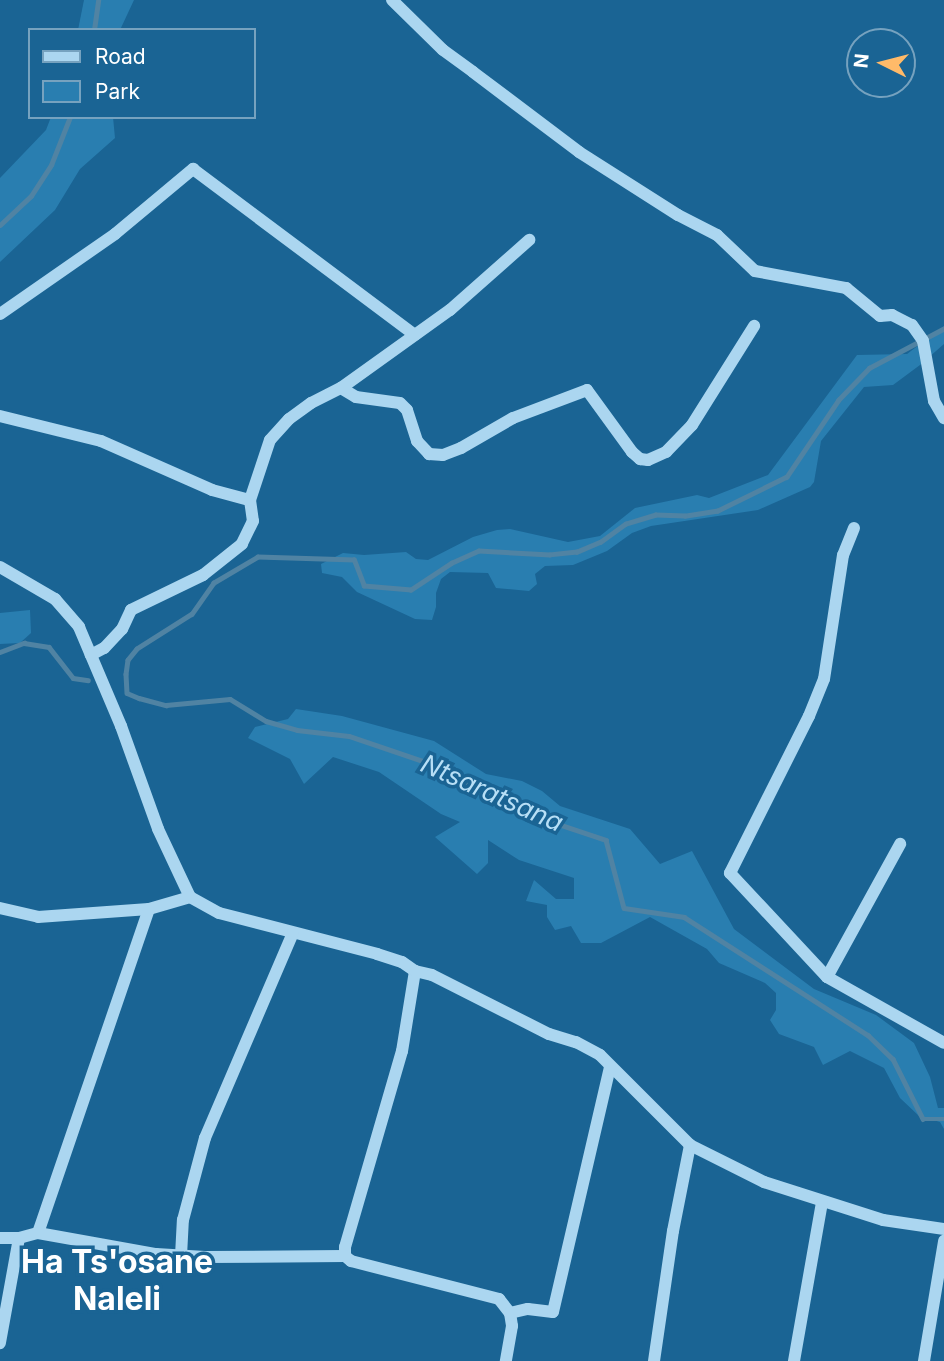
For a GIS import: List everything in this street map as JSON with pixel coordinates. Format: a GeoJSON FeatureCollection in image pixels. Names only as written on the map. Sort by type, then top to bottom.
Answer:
{"type":"FeatureCollection","features":[{"type":"Feature","properties":{"kind":"street"},"geometry":{"type":"LineString","coordinates":[[392,0],[443,50],[579,152],[678,215],[717,234],[755,271],[846,288],[880,316],[892,315],[912,325],[923,341],[934,401],[944,418]]}},
{"type":"Feature","properties":{"kind":"street"},"geometry":{"type":"LineString","coordinates":[[0,314],[115,234],[193,169],[415,335]]}},
{"type":"Feature","properties":{"kind":"street"},"geometry":{"type":"LineString","coordinates":[[91,655],[104,648],[122,629],[131,610],[203,575],[242,544],[253,521],[250,500],[270,440],[311,403],[341,387],[450,310],[528,240]]}},
{"type":"Feature","properties":{"kind":"street"},"geometry":{"type":"LineString","coordinates":[[341,387],[356,397],[400,403],[407,410],[418,441],[429,454],[443,455],[461,448],[513,418],[587,390],[632,452],[640,459],[648,460],[666,452],[692,425],[754,326]]}},
{"type":"Feature","properties":{"kind":"street"},"geometry":{"type":"LineString","coordinates":[[0,416],[101,441],[212,490],[250,500]]}},
{"type":"Feature","properties":{"kind":"street"},"geometry":{"type":"LineString","coordinates":[[854,528],[843,555],[824,679],[809,716],[730,873],[827,977],[944,1043]]}},
{"type":"Feature","properties":{"kind":"street"},"geometry":{"type":"LineString","coordinates":[[0,567],[55,598],[79,627],[130,750],[158,829],[190,897],[219,913],[402,962],[415,971],[432,975],[549,1034],[576,1042],[600,1055],[690,1145],[764,1182],[822,1203],[883,1220],[944,1229]]}},
{"type":"Feature","properties":{"kind":"street"},"geometry":{"type":"LineString","coordinates":[[827,977],[900,844]]}},
{"type":"Feature","properties":{"kind":"street"},"geometry":{"type":"LineString","coordinates":[[0,908],[38,917],[149,909],[190,897]]}},
{"type":"Feature","properties":{"kind":"street"},"geometry":{"type":"LineString","coordinates":[[38,1233],[149,909]]}},
{"type":"Feature","properties":{"kind":"street"},"geometry":{"type":"LineString","coordinates":[[181,1256],[183,1220],[205,1138],[293,933]]}},
{"type":"Feature","properties":{"kind":"street"},"geometry":{"type":"LineString","coordinates":[[345,1256],[345,1247],[402,1051],[415,971]]}},
{"type":"Feature","properties":{"kind":"street"},"geometry":{"type":"LineString","coordinates":[[510,1313],[528,1310],[553,1312],[610,1067]]}},
{"type":"Feature","properties":{"kind":"street"},"geometry":{"type":"LineString","coordinates":[[654,1361],[673,1231],[690,1145]]}},
{"type":"Feature","properties":{"kind":"street"},"geometry":{"type":"LineString","coordinates":[[794,1361],[822,1203]]}},
{"type":"Feature","properties":{"kind":"street"},"geometry":{"type":"LineString","coordinates":[[0,1238],[19,1238],[38,1233],[181,1256],[345,1256],[351,1261],[499,1299],[510,1313],[512,1326],[506,1361]]}},
{"type":"Feature","properties":{"kind":"street"},"geometry":{"type":"LineString","coordinates":[[0,1343],[19,1238]]}},
{"type":"Feature","properties":{"kind":"street"},"geometry":{"type":"LineString","coordinates":[[924,1361],[944,1241]]}},
{"type":"Feature","properties":{"kind":"green space"},"geometry":{"type":"Polygon","coordinates":[[[84,0],[134,0],[121,28],[78,28],[84,0]]]}},
{"type":"Feature","properties":{"kind":"green space"},"geometry":{"type":"Polygon","coordinates":[[[50,119],[113,119],[115,138],[80,169],[55,210],[0,262],[0,178],[46,130],[50,119]]]}},
{"type":"Feature","properties":{"kind":"green space"},"geometry":{"type":"Polygon","coordinates":[[[944,326],[944,344],[920,365],[893,385],[864,387],[821,441],[814,482],[810,487],[758,510],[651,526],[632,533],[607,551],[573,565],[545,566],[535,574],[537,584],[529,591],[496,588],[488,573],[450,572],[441,579],[432,620],[415,619],[357,592],[342,577],[322,573],[321,564],[343,553],[364,555],[406,552],[416,559],[428,560],[473,537],[497,530],[510,529],[568,542],[600,536],[635,508],[697,495],[709,498],[768,475],[857,355],[907,354],[944,326]]]}},
{"type":"Feature","properties":{"kind":"green space"},"geometry":{"type":"Polygon","coordinates":[[[30,610],[31,633],[20,643],[0,644],[0,613],[30,610]]]}},
{"type":"Feature","properties":{"kind":"green space"},"geometry":{"type":"Polygon","coordinates":[[[296,709],[342,716],[434,741],[486,774],[522,781],[542,791],[560,806],[630,829],[660,864],[692,851],[734,929],[814,989],[876,1015],[914,1043],[930,1077],[938,1108],[944,1108],[944,1129],[940,1122],[919,1116],[900,1098],[884,1068],[850,1051],[823,1065],[814,1047],[779,1034],[770,1020],[776,1010],[776,993],[765,983],[719,963],[707,949],[650,917],[601,943],[581,943],[571,926],[555,930],[547,917],[547,905],[526,901],[534,880],[556,899],[574,899],[574,878],[519,860],[488,840],[488,863],[477,874],[435,837],[460,822],[441,814],[379,772],[333,757],[304,784],[290,759],[248,738],[255,727],[288,719],[296,709]]]}},
{"type":"Feature","properties":{"kind":"waterway"},"geometry":{"type":"LineString","coordinates":[[94,28],[98,0]]}},
{"type":"Feature","properties":{"kind":"waterway"},"geometry":{"type":"LineString","coordinates":[[0,225],[31,196],[51,165],[69,119]]}},
{"type":"Feature","properties":{"kind":"waterway"},"geometry":{"type":"LineString","coordinates":[[944,329],[870,368],[839,400],[787,477],[718,511],[685,516],[656,515],[626,524],[601,542],[577,552],[550,555],[479,551],[452,563],[411,590],[364,586],[354,560],[258,557],[214,583],[192,614],[137,649],[128,660],[126,674],[127,693],[139,698],[166,705],[230,699],[266,721],[297,730],[349,736],[423,761],[516,810],[606,840],[624,908],[684,917],[868,1035],[893,1059],[923,1119],[944,1119]]}},
{"type":"Feature","properties":{"kind":"waterway","name":"Ntsaratsana"},"geometry":{"type":"LineString","coordinates":[[0,652],[24,643],[49,647],[73,678],[88,680]]}},
{"type":"Feature","properties":{"kind":"district","name":"Ha Ts'osane Naleli"},"geometry":{"type":"Point","coordinates":[117,1282]}}]}
